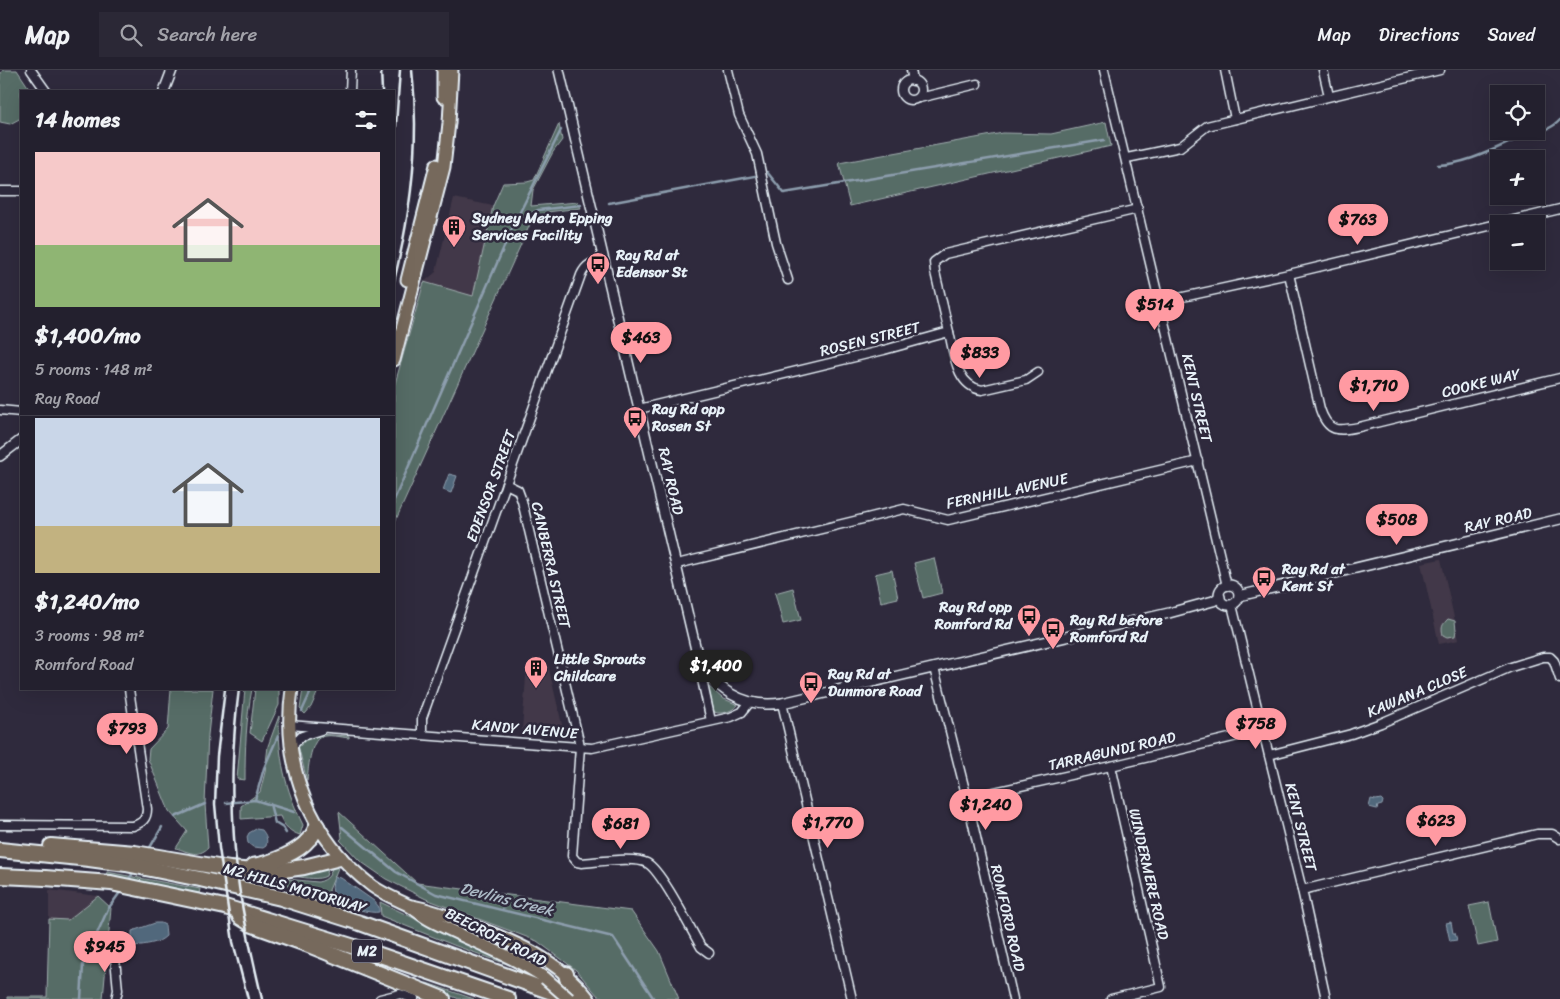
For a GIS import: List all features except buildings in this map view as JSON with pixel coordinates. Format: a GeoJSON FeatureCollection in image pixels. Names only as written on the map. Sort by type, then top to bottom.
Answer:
{"type":"FeatureCollection","features":[{"type":"Feature","properties":{"kind":"highway"},"geometry":{"type":"LineString","coordinates":[[230,869],[278,860],[309,840],[317,826]]}},
{"type":"Feature","properties":{"kind":"highway"},"geometry":{"type":"LineString","coordinates":[[0,849],[28,845],[70,847],[130,859],[174,859],[230,869],[270,872],[304,867],[340,858]]}},
{"type":"Feature","properties":{"kind":"highway","name":"M2 HILLS MOTORWAY"},"geometry":{"type":"LineString","coordinates":[[130,859],[163,871],[295,902],[575,992]]}},
{"type":"Feature","properties":{"kind":"highway","name":"M2"},"geometry":{"type":"LineString","coordinates":[[0,876],[111,883],[225,907],[371,952],[508,999]]}},
{"type":"Feature","properties":{"kind":"highway","name":"M2"},"geometry":{"type":"LineString","coordinates":[[225,907],[253,925],[306,944],[443,999]]}},
{"type":"Feature","properties":{"kind":"main road"},"geometry":{"type":"LineString","coordinates":[[395,329],[436,166],[442,107],[443,70]]}},
{"type":"Feature","properties":{"kind":"main road"},"geometry":{"type":"LineString","coordinates":[[395,356],[444,167],[452,70]]}},
{"type":"Feature","properties":{"kind":"main road","name":"BEECROFT ROAD"},"geometry":{"type":"LineString","coordinates":[[292,690],[289,725],[291,748],[300,788],[317,826],[340,858],[373,886],[393,899],[408,905],[432,910],[520,944],[554,964],[575,992]]}},
{"type":"Feature","properties":{"kind":"main road","name":"BEECROFT ROAD"},"geometry":{"type":"LineString","coordinates":[[408,905],[428,919],[521,963],[545,978],[575,992]]}},
{"type":"Feature","properties":{"kind":"street"},"geometry":{"type":"LineString","coordinates":[[31,70],[45,90]]}},
{"type":"Feature","properties":{"kind":"street"},"geometry":{"type":"LineString","coordinates":[[164,90],[172,70]]}},
{"type":"Feature","properties":{"kind":"street"},"geometry":{"type":"LineString","coordinates":[[350,90],[351,70]]}},
{"type":"Feature","properties":{"kind":"street","name":"RAY ROAD"},"geometry":{"type":"LineString","coordinates":[[559,70],[697,654],[702,665],[716,684],[732,696],[750,702],[766,705],[782,703],[1169,613],[1220,598]]}},
{"type":"Feature","properties":{"kind":"street"},"geometry":{"type":"LineString","coordinates":[[728,70],[739,115],[757,154],[776,243],[788,280]]}},
{"type":"Feature","properties":{"kind":"street"},"geometry":{"type":"LineString","coordinates":[[911,70],[914,80],[920,86],[921,93],[919,98]]}},
{"type":"Feature","properties":{"kind":"street","name":"KENT STREET"},"geometry":{"type":"LineString","coordinates":[[1104,70],[1227,586]]}},
{"type":"Feature","properties":{"kind":"street"},"geometry":{"type":"LineString","coordinates":[[1225,70],[1235,119]]}},
{"type":"Feature","properties":{"kind":"street"},"geometry":{"type":"LineString","coordinates":[[1323,70],[1329,96]]}},
{"type":"Feature","properties":{"kind":"street"},"geometry":{"type":"LineString","coordinates":[[1126,158],[1180,147],[1207,126],[1422,72],[1440,70]]}},
{"type":"Feature","properties":{"kind":"street"},"geometry":{"type":"LineString","coordinates":[[914,80],[908,80],[902,84],[901,94],[908,100],[977,84]]}},
{"type":"Feature","properties":{"kind":"street"},"geometry":{"type":"LineString","coordinates":[[0,191],[20,191]]}},
{"type":"Feature","properties":{"kind":"street"},"geometry":{"type":"LineString","coordinates":[[1038,372],[1026,380],[1010,384],[982,390],[972,387],[960,374],[934,262],[945,254],[1138,209]]}},
{"type":"Feature","properties":{"kind":"street"},"geometry":{"type":"LineString","coordinates":[[1160,302],[1288,274],[1560,209]]}},
{"type":"Feature","properties":{"kind":"street","name":"EDENSOR STREET"},"geometry":{"type":"LineString","coordinates":[[422,735],[422,718],[581,275],[585,267],[592,262],[604,260]]}},
{"type":"Feature","properties":{"kind":"street","name":"COOKE WAY"},"geometry":{"type":"LineString","coordinates":[[1288,274],[1320,409],[1323,419],[1333,429],[1359,427],[1560,378]]}},
{"type":"Feature","properties":{"kind":"street","name":"ROSEN STREET"},"geometry":{"type":"LineString","coordinates":[[640,409],[884,350],[949,332]]}},
{"type":"Feature","properties":{"kind":"street"},"geometry":{"type":"LineString","coordinates":[[0,410],[20,412]]}},
{"type":"Feature","properties":{"kind":"street"},"geometry":{"type":"LineString","coordinates":[[0,456],[20,441]]}},
{"type":"Feature","properties":{"kind":"street","name":"FERNHILL AVENUE"},"geometry":{"type":"LineString","coordinates":[[677,564],[904,509],[948,520],[1198,461]]}},
{"type":"Feature","properties":{"kind":"street","name":"CANBERRA STREET"},"geometry":{"type":"LineString","coordinates":[[506,484],[518,490],[522,501],[580,747],[572,851],[574,859],[582,863],[636,860],[647,863],[658,873],[701,947],[709,953]]}},
{"type":"Feature","properties":{"kind":"street","name":"RAY ROAD"},"geometry":{"type":"LineString","coordinates":[[1239,596],[1560,519]]}},
{"type":"Feature","properties":{"kind":"street"},"geometry":{"type":"LineString","coordinates":[[1227,586],[1236,588],[1239,596],[1237,602],[1232,605],[1223,603],[1220,598],[1222,589],[1227,586]]}},
{"type":"Feature","properties":{"kind":"street","name":"KENT STREET"},"geometry":{"type":"LineString","coordinates":[[1232,605],[1302,890],[1326,999]]}},
{"type":"Feature","properties":{"kind":"street","name":"KAWANA CLOSE"},"geometry":{"type":"LineString","coordinates":[[1269,755],[1351,734],[1511,667],[1543,657],[1550,657],[1554,661],[1560,679]]}},
{"type":"Feature","properties":{"kind":"street","name":"RAY ROAD"},"geometry":{"type":"LineString","coordinates":[[702,665],[701,675],[711,720]]}},
{"type":"Feature","properties":{"kind":"street","name":"ROMFORD ROAD"},"geometry":{"type":"LineString","coordinates":[[934,668],[1013,999]]}},
{"type":"Feature","properties":{"kind":"street"},"geometry":{"type":"LineString","coordinates":[[0,825],[133,826],[144,820],[147,809],[128,690]]}},
{"type":"Feature","properties":{"kind":"street","name":"KANDY AVENUE"},"geometry":{"type":"LineString","coordinates":[[289,725],[592,748],[737,715],[750,702]]}},
{"type":"Feature","properties":{"kind":"street"},"geometry":{"type":"LineString","coordinates":[[782,703],[852,999]]}},
{"type":"Feature","properties":{"kind":"street"},"geometry":{"type":"LineString","coordinates":[[291,748],[302,736],[331,728]]}},
{"type":"Feature","properties":{"kind":"street","name":"TARRAGUNDI ROAD"},"geometry":{"type":"LineString","coordinates":[[966,798],[1263,730]]}},
{"type":"Feature","properties":{"kind":"street","name":"WINDERMERE ROAD"},"geometry":{"type":"LineString","coordinates":[[1111,766],[1161,987],[1111,999]]}},
{"type":"Feature","properties":{"kind":"street"},"geometry":{"type":"LineString","coordinates":[[1302,890],[1537,834],[1552,834],[1560,839]]}},
{"type":"Feature","properties":{"kind":"street"},"geometry":{"type":"LineString","coordinates":[[114,948],[118,990],[116,999]]}},
{"type":"Feature","properties":{"kind":"street"},"geometry":{"type":"LineString","coordinates":[[380,999],[400,994],[414,999]]}},
{"type":"Feature","properties":{"kind":"shaded area","name":"Sydney Metro Epping Services Facility"},"geometry":{"type":"Polygon","coordinates":[[[454,198],[493,206],[473,296],[424,282],[436,272],[454,198]]]}},
{"type":"Feature","properties":{"kind":"shaded area"},"geometry":{"type":"Polygon","coordinates":[[[1441,559],[1459,640],[1439,644],[1421,563],[1441,559]]]}},
{"type":"Feature","properties":{"kind":"shaded area","name":"Little Sprouts Childcare"},"geometry":{"type":"Polygon","coordinates":[[[527,664],[548,665],[563,729],[560,733],[522,730],[527,664]]]}},
{"type":"Feature","properties":{"kind":"shaded area"},"geometry":{"type":"Polygon","coordinates":[[[49,890],[98,896],[68,920],[49,919],[49,890]]]}},
{"type":"Feature","properties":{"kind":"green space"},"geometry":{"type":"Polygon","coordinates":[[[3,70],[17,70],[30,90],[20,90],[20,119],[10,124],[0,122],[0,75],[3,70]]]}},
{"type":"Feature","properties":{"kind":"green space"},"geometry":{"type":"Polygon","coordinates":[[[1106,122],[1111,146],[850,206],[839,163],[1003,133],[1051,134],[1106,122]]]}},
{"type":"Feature","properties":{"kind":"green space"},"geometry":{"type":"Polygon","coordinates":[[[559,124],[562,140],[553,152],[533,190],[531,206],[578,202],[581,208],[547,212],[532,220],[395,522],[395,384],[424,282],[473,296],[493,206],[503,183],[534,180],[559,124]]]}},
{"type":"Feature","properties":{"kind":"green space"},"geometry":{"type":"Polygon","coordinates":[[[934,558],[942,593],[923,598],[914,563],[934,558]]]}},
{"type":"Feature","properties":{"kind":"green space"},"geometry":{"type":"Polygon","coordinates":[[[892,570],[898,598],[881,602],[875,574],[892,570]]]}},
{"type":"Feature","properties":{"kind":"green space"},"geometry":{"type":"Polygon","coordinates":[[[793,588],[801,620],[783,624],[775,593],[793,588]]]}},
{"type":"Feature","properties":{"kind":"green space"},"geometry":{"type":"Polygon","coordinates":[[[1448,619],[1455,621],[1455,636],[1447,637],[1443,635],[1442,626],[1448,619]]]}},
{"type":"Feature","properties":{"kind":"green space"},"geometry":{"type":"Polygon","coordinates":[[[708,686],[722,698],[738,705],[727,712],[714,712],[708,686]]]}},
{"type":"Feature","properties":{"kind":"green space"},"geometry":{"type":"Polygon","coordinates":[[[171,690],[213,690],[208,735],[205,804],[208,848],[200,853],[176,848],[187,831],[169,811],[148,759],[149,749],[168,729],[171,690]]]}},
{"type":"Feature","properties":{"kind":"green space"},"geometry":{"type":"Polygon","coordinates":[[[245,690],[252,690],[246,734],[245,780],[237,779],[245,690]]]}},
{"type":"Feature","properties":{"kind":"green space"},"geometry":{"type":"Polygon","coordinates":[[[255,690],[279,690],[279,705],[262,741],[250,733],[255,690]]]}},
{"type":"Feature","properties":{"kind":"green space"},"geometry":{"type":"Polygon","coordinates":[[[303,690],[319,690],[311,707],[305,714],[300,709],[303,690]]]}},
{"type":"Feature","properties":{"kind":"green space"},"geometry":{"type":"Polygon","coordinates":[[[279,716],[281,759],[287,785],[303,825],[300,835],[288,828],[280,816],[241,819],[241,806],[260,792],[268,746],[279,716]]]}},
{"type":"Feature","properties":{"kind":"green space"},"geometry":{"type":"Polygon","coordinates":[[[316,734],[349,736],[349,738],[327,736],[317,740],[310,757],[307,781],[298,745],[304,738],[316,734]]]}},
{"type":"Feature","properties":{"kind":"green space"},"geometry":{"type":"Polygon","coordinates":[[[339,812],[417,883],[631,911],[659,951],[679,999],[607,999],[598,996],[576,970],[537,941],[426,899],[386,879],[360,861],[340,840],[342,838],[339,812]]]}},
{"type":"Feature","properties":{"kind":"green space"},"geometry":{"type":"Polygon","coordinates":[[[332,864],[338,868],[329,890],[331,902],[280,883],[286,879],[318,882],[324,880],[329,876],[332,864]]]}},
{"type":"Feature","properties":{"kind":"green space"},"geometry":{"type":"Polygon","coordinates":[[[329,867],[326,876],[320,878],[290,876],[278,881],[274,888],[265,885],[264,880],[329,867]]]}},
{"type":"Feature","properties":{"kind":"green space"},"geometry":{"type":"Polygon","coordinates":[[[107,872],[200,889],[199,894],[106,876],[107,872]]]}},
{"type":"Feature","properties":{"kind":"green space"},"geometry":{"type":"Polygon","coordinates":[[[98,896],[111,908],[103,999],[7,999],[7,997],[47,997],[49,919],[68,920],[98,896]]]}},
{"type":"Feature","properties":{"kind":"green space"},"geometry":{"type":"Polygon","coordinates":[[[380,902],[521,969],[456,946],[381,916],[380,902]]]}},
{"type":"Feature","properties":{"kind":"green space"},"geometry":{"type":"Polygon","coordinates":[[[1489,902],[1497,942],[1478,946],[1469,906],[1489,902]]]}},
{"type":"Feature","properties":{"kind":"green space"},"geometry":{"type":"Polygon","coordinates":[[[427,983],[474,999],[459,999],[422,984],[427,983]]]}},
{"type":"Feature","properties":{"kind":"water"},"geometry":{"type":"Polygon","coordinates":[[[449,474],[457,476],[451,493],[443,490],[449,474]]]}},
{"type":"Feature","properties":{"kind":"water"},"geometry":{"type":"Polygon","coordinates":[[[1371,799],[1381,799],[1383,801],[1382,805],[1378,806],[1377,809],[1369,807],[1371,799]]]}},
{"type":"Feature","properties":{"kind":"water"},"geometry":{"type":"Polygon","coordinates":[[[256,829],[262,830],[265,834],[267,841],[266,846],[263,848],[253,847],[248,843],[247,837],[249,833],[256,829]]]}},
{"type":"Feature","properties":{"kind":"water"},"geometry":{"type":"Polygon","coordinates":[[[335,877],[341,878],[374,901],[379,907],[379,912],[359,910],[337,901],[333,891],[335,877]]]}},
{"type":"Feature","properties":{"kind":"water"},"geometry":{"type":"Polygon","coordinates":[[[1451,922],[1453,933],[1455,933],[1457,940],[1450,941],[1446,923],[1451,922]]]}},
{"type":"Feature","properties":{"kind":"water"},"geometry":{"type":"Polygon","coordinates":[[[155,923],[165,925],[166,936],[156,942],[135,946],[132,941],[132,931],[155,923]]]}},
{"type":"Feature","properties":{"kind":"waterway"},"geometry":{"type":"LineString","coordinates":[[1438,165],[1459,162],[1479,156],[1517,139],[1546,130],[1560,120]]}},
{"type":"Feature","properties":{"kind":"waterway"},"geometry":{"type":"LineString","coordinates":[[395,498],[514,224],[561,130]]}},
{"type":"Feature","properties":{"kind":"waterway"},"geometry":{"type":"LineString","coordinates":[[767,172],[784,193],[1104,140]]}},
{"type":"Feature","properties":{"kind":"waterway"},"geometry":{"type":"LineString","coordinates":[[609,203],[755,176]]}},
{"type":"Feature","properties":{"kind":"waterway"},"geometry":{"type":"LineString","coordinates":[[515,223],[538,210],[581,205]]}},
{"type":"Feature","properties":{"kind":"waterway"},"geometry":{"type":"LineString","coordinates":[[302,711],[312,690]]}},
{"type":"Feature","properties":{"kind":"waterway"},"geometry":{"type":"LineString","coordinates":[[255,800],[264,768],[278,736]]}},
{"type":"Feature","properties":{"kind":"waterway","name":"Devlins Creek"},"geometry":{"type":"LineString","coordinates":[[226,803],[255,800],[294,812]]}},
{"type":"Feature","properties":{"kind":"waterway","name":"Devlins Creek"},"geometry":{"type":"LineString","coordinates":[[175,817],[205,804]]}},
{"type":"Feature","properties":{"kind":"waterway"},"geometry":{"type":"LineString","coordinates":[[270,804],[275,823],[283,828],[286,833]]}},
{"type":"Feature","properties":{"kind":"waterway","name":"Devlins Creek"},"geometry":{"type":"LineString","coordinates":[[148,851],[162,827]]}},
{"type":"Feature","properties":{"kind":"waterway","name":"Devlins Creek"},"geometry":{"type":"LineString","coordinates":[[342,827],[396,872],[436,894],[613,937],[654,999]]}},
{"type":"Feature","properties":{"kind":"waterway","name":"Devlins Creek"},"geometry":{"type":"LineString","coordinates":[[127,882],[135,870]]}},
{"type":"Feature","properties":{"kind":"waterway","name":"Devlins Creek"},"geometry":{"type":"LineString","coordinates":[[81,999],[83,965],[108,909],[121,891]]}},
{"type":"Feature","properties":{"kind":"railway"},"geometry":{"type":"LineString","coordinates":[[381,70],[382,90]]}},
{"type":"Feature","properties":{"kind":"railway"},"geometry":{"type":"LineString","coordinates":[[395,139],[400,70]]}},
{"type":"Feature","properties":{"kind":"railway"},"geometry":{"type":"LineString","coordinates":[[395,277],[405,229],[412,176],[415,123],[412,70]]}},
{"type":"Feature","properties":{"kind":"railway"},"geometry":{"type":"LineString","coordinates":[[225,690],[217,756],[215,804],[219,848],[233,942],[248,999]]}},
{"type":"Feature","properties":{"kind":"railway"},"geometry":{"type":"LineString","coordinates":[[239,690],[234,736],[233,808],[235,855],[248,939],[262,999]]}},
{"type":"Feature","properties":{"kind":"place","name":"Sydney Metro Epping Services Facility"},"geometry":{"type":"Point","coordinates":[454,248]}},
{"type":"Feature","properties":{"kind":"place","name":"Ray Rd at Edensor St"},"geometry":{"type":"Point","coordinates":[598,285]}},
{"type":"Feature","properties":{"kind":"place","name":"Ray Rd opp Rosen St"},"geometry":{"type":"Point","coordinates":[635,439]}},
{"type":"Feature","properties":{"kind":"place","name":"Ray Rd at Kent St"},"geometry":{"type":"Point","coordinates":[1264,599]}},
{"type":"Feature","properties":{"kind":"place","name":"Ray Rd opp Romford Rd"},"geometry":{"type":"Point","coordinates":[1029,637]}},
{"type":"Feature","properties":{"kind":"place","name":"Ray Rd before Romford Rd"},"geometry":{"type":"Point","coordinates":[1053,650]}},
{"type":"Feature","properties":{"kind":"place","name":"Little Sprouts Childcare"},"geometry":{"type":"Point","coordinates":[536,689]}},
{"type":"Feature","properties":{"kind":"place","name":"Ray Rd at Dunmore Road"},"geometry":{"type":"Point","coordinates":[811,704]}}]}
